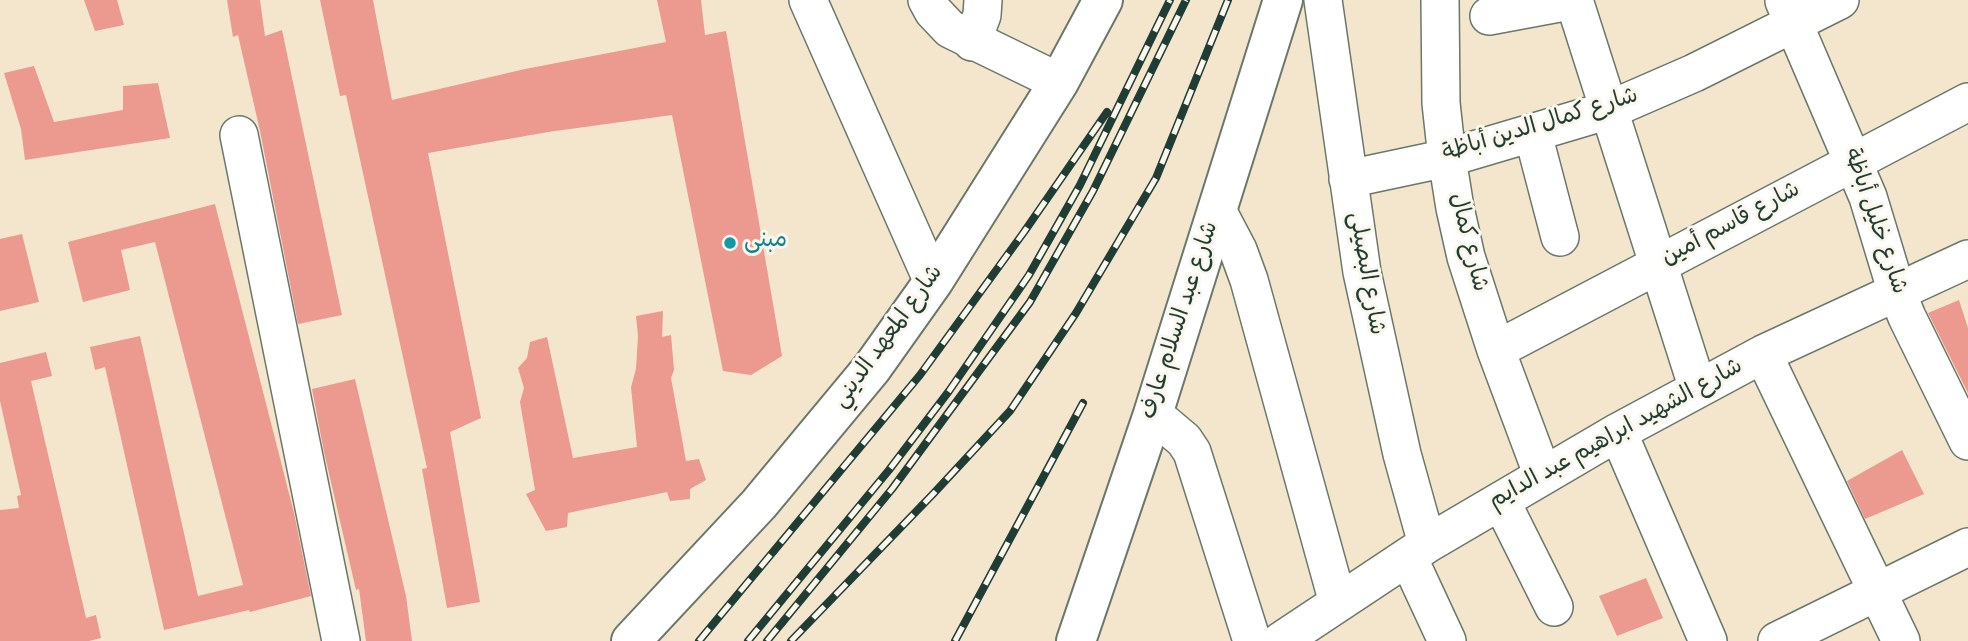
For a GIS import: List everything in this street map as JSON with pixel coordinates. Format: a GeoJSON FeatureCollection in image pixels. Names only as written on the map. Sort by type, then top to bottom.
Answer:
{"type":"FeatureCollection","features":[{"type":"Feature","properties":{"kind":"main road","name":"شارع المعهد الديني"},"geometry":{"type":"LineString","coordinates":[[631,641],[698,572],[803,453],[872,368],[933,282],[1059,82],[1103,0]]}},
{"type":"Feature","properties":{"kind":"main road","name":"شارع عبد السلام عارف"},"geometry":{"type":"LineString","coordinates":[[1076,641],[1153,414],[1283,0]]}},
{"type":"Feature","properties":{"kind":"street"},"geometry":{"type":"LineString","coordinates":[[808,0],[933,282]]}},
{"type":"Feature","properties":{"kind":"street"},"geometry":{"type":"LineString","coordinates":[[927,0],[933,11],[950,29],[1059,82]]}},
{"type":"Feature","properties":{"kind":"street"},"geometry":{"type":"LineString","coordinates":[[972,42],[982,15],[983,0]]}},
{"type":"Feature","properties":{"kind":"street","name":"شارع البصيلى"},"geometry":{"type":"LineString","coordinates":[[1323,0],[1362,272],[1402,454],[1418,551],[1447,641]]}},
{"type":"Feature","properties":{"kind":"street","name":"شارع كمال"},"geometry":{"type":"LineString","coordinates":[[1440,0],[1441,103],[1447,158],[1466,257],[1496,350],[1543,476]]}},
{"type":"Feature","properties":{"kind":"street"},"geometry":{"type":"LineString","coordinates":[[1489,16],[1575,0],[1698,389]]}},
{"type":"Feature","properties":{"kind":"street","name":"شارع كمال الدين أباظة"},"geometry":{"type":"LineString","coordinates":[[1348,179],[1447,158],[1609,110],[1694,73],[1788,12],[1840,0]]}},
{"type":"Feature","properties":{"kind":"street","name":"شارع خليل أباظة"},"geometry":{"type":"LineString","coordinates":[[1788,12],[1854,161],[1875,216],[1897,292],[1920,346],[1966,433]]}},
{"type":"Feature","properties":{"kind":"street","name":"شارع قاسم أمين"},"geometry":{"type":"LineString","coordinates":[[1496,350],[1968,102]]}},
{"type":"Feature","properties":{"kind":"street"},"geometry":{"type":"LineString","coordinates":[[1533,134],[1560,237]]}},
{"type":"Feature","properties":{"kind":"street"},"geometry":{"type":"LineString","coordinates":[[239,135],[341,641]]}},
{"type":"Feature","properties":{"kind":"street"},"geometry":{"type":"LineString","coordinates":[[1217,210],[1238,250],[1249,280],[1334,618]]}},
{"type":"Feature","properties":{"kind":"street","name":"شارع الشهيد ابراهيم عبد الدايم"},"geometry":{"type":"LineString","coordinates":[[1281,641],[1334,618],[1418,551],[1618,432],[1763,354],[1897,292],[1966,266]]}},
{"type":"Feature","properties":{"kind":"street"},"geometry":{"type":"LineString","coordinates":[[1763,354],[1901,641]]}},
{"type":"Feature","properties":{"kind":"street"},"geometry":{"type":"LineString","coordinates":[[1153,414],[1184,440],[1192,452],[1252,641]]}},
{"type":"Feature","properties":{"kind":"street"},"geometry":{"type":"LineString","coordinates":[[1618,432],[1709,641]]}},
{"type":"Feature","properties":{"kind":"street"},"geometry":{"type":"LineString","coordinates":[[1501,501],[1554,607]]}},
{"type":"Feature","properties":{"kind":"street"},"geometry":{"type":"LineString","coordinates":[[1777,641],[1968,547]]}},
{"type":"Feature","properties":{"kind":"building"},"geometry":{"type":"Polygon","coordinates":[[[84,0],[117,0],[124,25],[95,31],[84,0]]]}},
{"type":"Feature","properties":{"kind":"building"},"geometry":{"type":"Polygon","coordinates":[[[227,0],[260,0],[265,36],[282,30],[342,315],[298,324],[260,131],[238,35],[233,37],[227,0]]]}},
{"type":"Feature","properties":{"kind":"building"},"geometry":{"type":"Polygon","coordinates":[[[320,0],[373,0],[392,100],[525,69],[666,42],[657,0],[701,0],[705,35],[726,31],[782,356],[751,375],[723,371],[672,115],[548,132],[428,153],[481,418],[450,432],[480,602],[447,608],[422,469],[427,468],[346,95],[340,96],[320,0]]]}},
{"type":"Feature","properties":{"kind":"building"},"geometry":{"type":"Polygon","coordinates":[[[34,66],[54,122],[123,110],[123,86],[158,83],[170,138],[25,160],[21,129],[4,73],[34,66]]]}},
{"type":"Feature","properties":{"kind":"building"},"geometry":{"type":"Polygon","coordinates":[[[215,204],[294,513],[311,596],[164,630],[105,367],[95,370],[90,347],[140,336],[198,596],[243,585],[155,242],[121,250],[130,290],[83,302],[68,242],[215,204]]]}},
{"type":"Feature","properties":{"kind":"building"},"geometry":{"type":"Polygon","coordinates":[[[22,234],[39,302],[0,311],[0,239],[22,234]]]}},
{"type":"Feature","properties":{"kind":"building"},"geometry":{"type":"Polygon","coordinates":[[[1959,300],[1968,328],[1968,393],[1928,313],[1959,300]]]}},
{"type":"Feature","properties":{"kind":"building"},"geometry":{"type":"Polygon","coordinates":[[[663,311],[662,337],[671,335],[674,370],[671,378],[686,461],[699,459],[706,480],[690,489],[690,499],[670,501],[667,492],[568,513],[567,527],[546,531],[526,494],[535,490],[520,402],[524,388],[518,368],[527,358],[530,342],[547,337],[573,458],[637,447],[631,387],[636,369],[636,316],[663,311]]]}},
{"type":"Feature","properties":{"kind":"building"},"geometry":{"type":"Polygon","coordinates":[[[46,352],[52,376],[31,381],[86,618],[96,615],[101,638],[89,641],[0,641],[0,510],[19,508],[17,496],[21,495],[0,401],[0,363],[46,352]]]}},
{"type":"Feature","properties":{"kind":"building"},"geometry":{"type":"Polygon","coordinates":[[[355,379],[406,596],[412,641],[366,641],[359,589],[356,590],[324,452],[312,389],[355,379]]]}},
{"type":"Feature","properties":{"kind":"building"},"geometry":{"type":"Polygon","coordinates":[[[1902,450],[1924,494],[1865,519],[1847,481],[1902,450]]]}},
{"type":"Feature","properties":{"kind":"building"},"geometry":{"type":"Polygon","coordinates":[[[1646,578],[1663,618],[1617,636],[1599,596],[1646,578]]]}},
{"type":"Feature","properties":{"kind":"railway"},"geometry":{"type":"LineString","coordinates":[[748,641],[889,470],[949,391],[1029,275],[1080,185],[1170,0]]}},
{"type":"Feature","properties":{"kind":"railway"},"geometry":{"type":"LineString","coordinates":[[767,641],[892,489],[1030,302],[1093,191],[1186,0]]}},
{"type":"Feature","properties":{"kind":"railway"},"geometry":{"type":"LineString","coordinates":[[791,641],[1010,411],[1076,313],[1156,178],[1228,0]]}},
{"type":"Feature","properties":{"kind":"railway"},"geometry":{"type":"LineString","coordinates":[[699,641],[920,375],[1107,112]]}},
{"type":"Feature","properties":{"kind":"railway"},"geometry":{"type":"LineString","coordinates":[[955,641],[1083,403]]}},
{"type":"Feature","properties":{"kind":"place","name":"مبنى"},"geometry":{"type":"Point","coordinates":[730,243]}}]}
